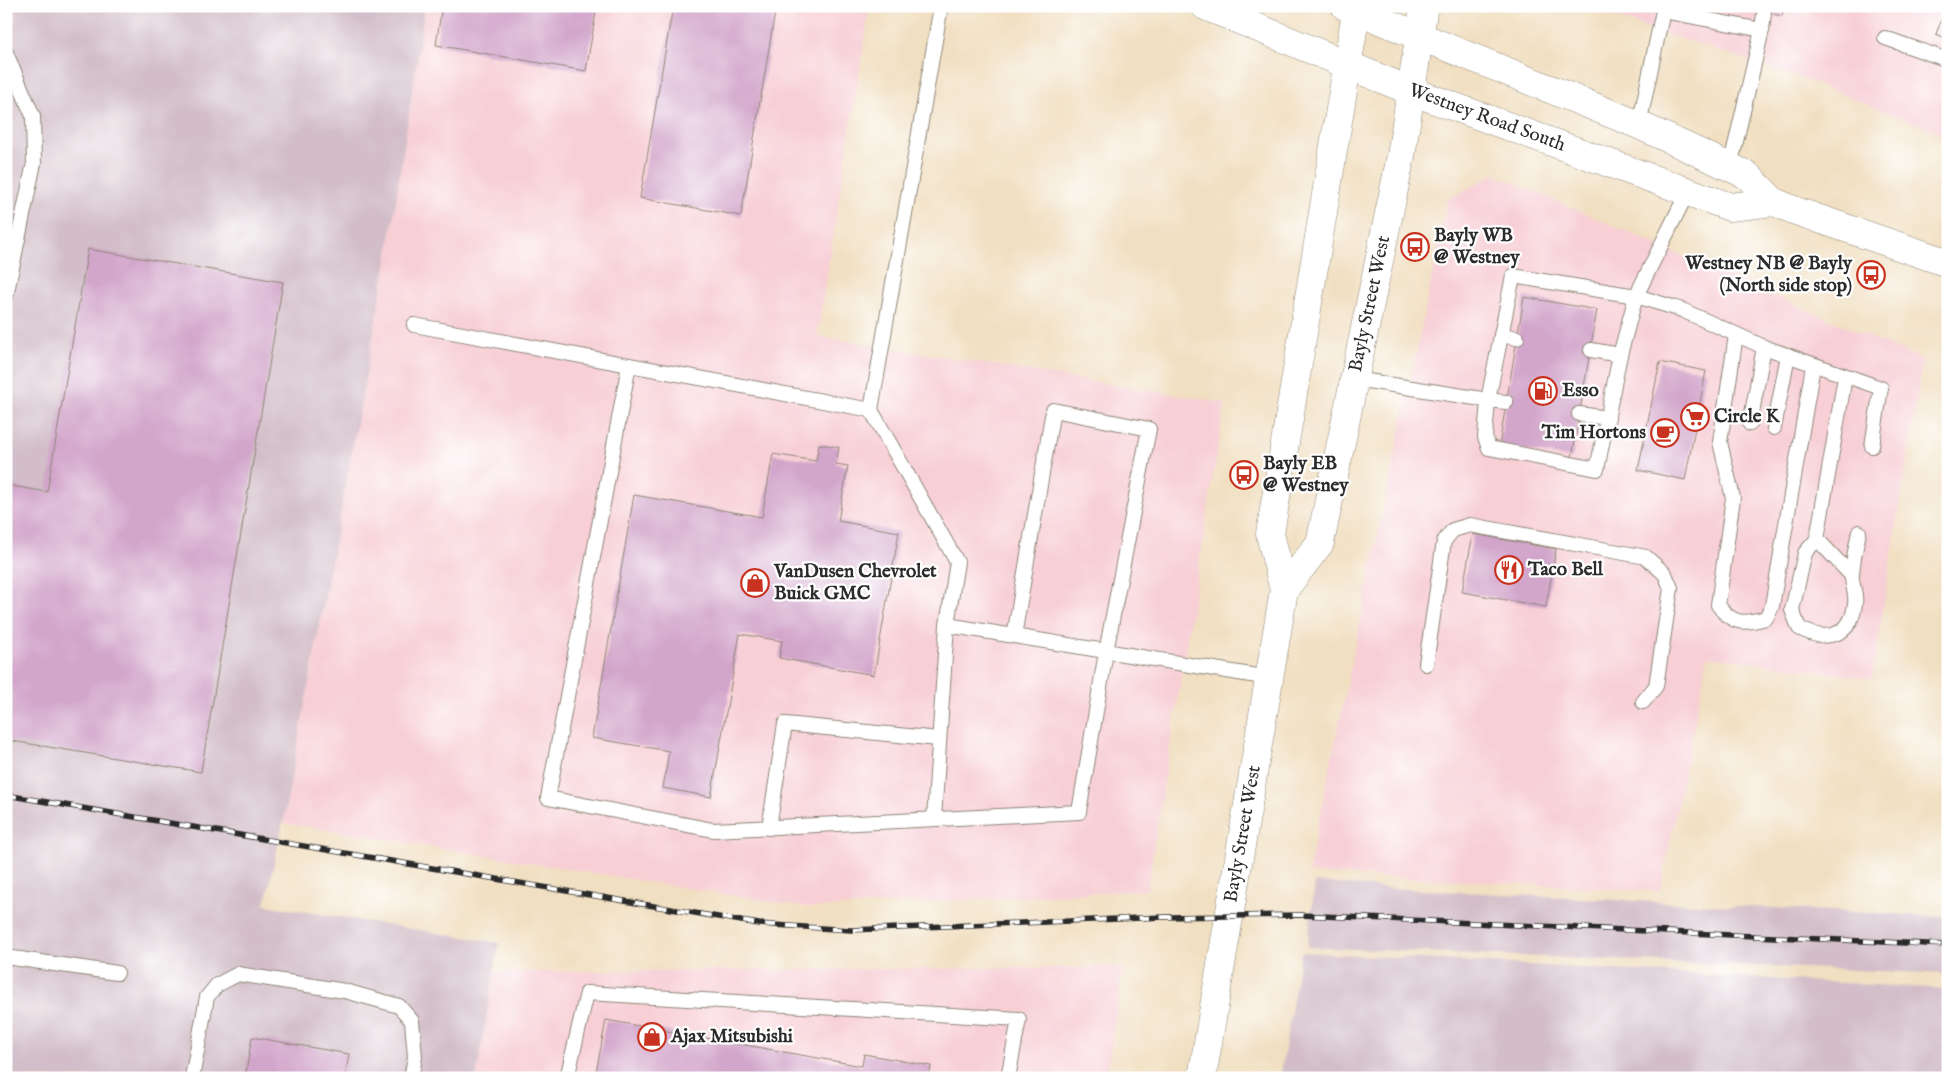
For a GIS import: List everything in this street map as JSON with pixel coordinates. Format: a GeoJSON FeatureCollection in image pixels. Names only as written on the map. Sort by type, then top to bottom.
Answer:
{"type":"FeatureCollection","features":[{"type":"Feature","properties":{"kind":"main road","name":"Westney Road South"},"geometry":{"type":"LineString","coordinates":[[1205,6],[1348,63],[1411,91],[1730,207],[1774,202]]}},
{"type":"Feature","properties":{"kind":"main road","name":"Bayly Street West"},"geometry":{"type":"LineString","coordinates":[[1284,590],[1320,543],[1401,156],[1424,6]]}},
{"type":"Feature","properties":{"kind":"main road","name":"Westney Road South"},"geometry":{"type":"LineString","coordinates":[[1353,8],[1477,61],[1638,125],[1730,167],[1747,175],[1774,202],[1948,263]]}},
{"type":"Feature","properties":{"kind":"main road","name":"Bayly Street West"},"geometry":{"type":"LineString","coordinates":[[1202,1078],[1284,590],[1270,534],[1348,63],[1353,8]]}},
{"type":"Feature","properties":{"kind":"lane"},"geometry":{"type":"LineString","coordinates":[[934,819],[947,625],[957,562],[871,410],[941,6]]}},
{"type":"Feature","properties":{"kind":"lane"},"geometry":{"type":"LineString","coordinates":[[1638,125],[1664,8],[1762,30]]}},
{"type":"Feature","properties":{"kind":"lane"},"geometry":{"type":"LineString","coordinates":[[1730,167],[1762,30],[1764,13]]}},
{"type":"Feature","properties":{"kind":"lane"},"geometry":{"type":"LineString","coordinates":[[1885,38],[1948,60]]}},
{"type":"Feature","properties":{"kind":"lane"},"geometry":{"type":"LineString","coordinates":[[6,53],[33,116],[34,163],[6,296]]}},
{"type":"Feature","properties":{"kind":"lane"},"geometry":{"type":"LineString","coordinates":[[1688,191],[1636,296],[1620,355],[1597,469],[1489,448],[1485,437],[1488,400],[1513,276],[1636,296],[1682,310],[1788,356],[1881,388],[1872,446]]}},
{"type":"Feature","properties":{"kind":"lane"},"geometry":{"type":"LineString","coordinates":[[414,325],[871,410]]}},
{"type":"Feature","properties":{"kind":"lane"},"geometry":{"type":"LineString","coordinates":[[1501,335],[1517,338]]}},
{"type":"Feature","properties":{"kind":"lane"},"geometry":{"type":"LineString","coordinates":[[1736,335],[1720,442],[1733,498],[1718,605],[1727,617],[1747,624],[1766,618],[1772,606],[1814,366]]}},
{"type":"Feature","properties":{"kind":"lane"},"geometry":{"type":"LineString","coordinates":[[1750,424],[1764,346]]}},
{"type":"Feature","properties":{"kind":"lane"},"geometry":{"type":"LineString","coordinates":[[1590,350],[1620,355]]}},
{"type":"Feature","properties":{"kind":"lane"},"geometry":{"type":"LineString","coordinates":[[1774,428],[1788,356]]}},
{"type":"Feature","properties":{"kind":"lane"},"geometry":{"type":"LineString","coordinates":[[629,365],[548,798],[714,830],[1079,812],[1106,652],[1149,429],[1053,410],[1014,636]]}},
{"type":"Feature","properties":{"kind":"lane"},"geometry":{"type":"LineString","coordinates":[[1845,377],[1817,539],[1805,552],[1792,610],[1798,628],[1814,636],[1832,636],[1848,626],[1856,604],[1851,576],[1859,532]]}},
{"type":"Feature","properties":{"kind":"lane"},"geometry":{"type":"LineString","coordinates":[[1355,379],[1506,402]]}},
{"type":"Feature","properties":{"kind":"lane"},"geometry":{"type":"LineString","coordinates":[[1579,414],[1608,418]]}},
{"type":"Feature","properties":{"kind":"lane"},"geometry":{"type":"LineString","coordinates":[[1426,664],[1444,541],[1452,530],[1470,525],[1646,557],[1665,574],[1671,588],[1656,686],[1642,702]]}},
{"type":"Feature","properties":{"kind":"lane"},"geometry":{"type":"LineString","coordinates":[[1817,539],[1851,576]]}},
{"type":"Feature","properties":{"kind":"lane"},"geometry":{"type":"LineString","coordinates":[[947,625],[1269,678]]}},
{"type":"Feature","properties":{"kind":"lane"},"geometry":{"type":"LineString","coordinates":[[769,828],[785,724],[939,740]]}},
{"type":"Feature","properties":{"kind":"lane"},"geometry":{"type":"LineString","coordinates":[[6,957],[117,974]]}},
{"type":"Feature","properties":{"kind":"lane"},"geometry":{"type":"LineString","coordinates":[[192,1078],[207,997],[217,985],[238,974],[345,991],[399,1006],[412,1021],[415,1057],[411,1078]]}},
{"type":"Feature","properties":{"kind":"lane"},"geometry":{"type":"LineString","coordinates":[[567,1078],[587,993],[1019,1019],[1008,1078]]}},
{"type":"Feature","properties":{"kind":"shaded area"},"geometry":{"type":"Polygon","coordinates":[[[6,6],[425,6],[386,266],[283,823],[265,905],[499,943],[476,1078],[6,1078],[6,6]]]}},
{"type":"Feature","properties":{"kind":"shaded area"},"geometry":{"type":"Polygon","coordinates":[[[425,6],[870,6],[817,336],[1225,403],[1147,890],[810,908],[283,823],[386,266],[425,6]]]}},
{"type":"Feature","properties":{"kind":"shaded area"},"geometry":{"type":"Polygon","coordinates":[[[1581,6],[1948,6],[1948,136],[1790,74],[1581,6]]]}},
{"type":"Feature","properties":{"kind":"shaded area"},"geometry":{"type":"Polygon","coordinates":[[[1494,174],[1923,360],[1872,679],[1708,656],[1660,891],[1308,873],[1448,199],[1494,174]]]}},
{"type":"Feature","properties":{"kind":"shaded area"},"geometry":{"type":"Polygon","coordinates":[[[1315,882],[1385,888],[1948,917],[1948,974],[1307,947],[1315,882]]]}},
{"type":"Feature","properties":{"kind":"shaded area"},"geometry":{"type":"Polygon","coordinates":[[[1301,952],[1948,989],[1948,1078],[1280,1078],[1301,952]]]}},
{"type":"Feature","properties":{"kind":"shaded area"},"geometry":{"type":"Polygon","coordinates":[[[1123,967],[1106,1078],[476,1078],[494,972],[1123,967]]]}},
{"type":"Feature","properties":{"kind":"building"},"geometry":{"type":"Polygon","coordinates":[[[442,6],[597,6],[586,71],[436,45],[442,6]]]}},
{"type":"Feature","properties":{"kind":"building"},"geometry":{"type":"Polygon","coordinates":[[[673,6],[776,6],[741,216],[640,198],[673,6]]]}},
{"type":"Feature","properties":{"kind":"building"},"geometry":{"type":"Polygon","coordinates":[[[1733,6],[1784,6],[1782,16],[1733,6]]]}},
{"type":"Feature","properties":{"kind":"building"},"geometry":{"type":"Polygon","coordinates":[[[1948,6],[1948,39],[1936,34],[1948,6]]]}},
{"type":"Feature","properties":{"kind":"building"},"geometry":{"type":"Polygon","coordinates":[[[88,249],[283,282],[201,772],[6,740],[6,485],[47,492],[88,249]]]}},
{"type":"Feature","properties":{"kind":"building"},"geometry":{"type":"Polygon","coordinates":[[[1524,297],[1597,310],[1572,458],[1499,446],[1524,297]]]}},
{"type":"Feature","properties":{"kind":"building"},"geometry":{"type":"Polygon","coordinates":[[[1660,362],[1706,371],[1685,480],[1638,470],[1660,362]]]}},
{"type":"Feature","properties":{"kind":"building","name":"VanDusen Chevrolet Buick GMC"},"geometry":{"type":"Polygon","coordinates":[[[819,444],[839,447],[836,464],[848,466],[838,521],[899,532],[874,675],[779,658],[782,641],[740,634],[711,797],[663,788],[669,751],[592,738],[634,495],[762,517],[773,454],[816,461],[819,444]]]}},
{"type":"Feature","properties":{"kind":"building","name":"Taco Bell"},"geometry":{"type":"Polygon","coordinates":[[[1473,534],[1556,549],[1546,607],[1462,592],[1473,534]]]}},
{"type":"Feature","properties":{"kind":"building","name":"Ajax Mitsubishi"},"geometry":{"type":"Polygon","coordinates":[[[606,1020],[862,1066],[864,1054],[931,1066],[929,1078],[595,1078],[606,1020]]]}},
{"type":"Feature","properties":{"kind":"building"},"geometry":{"type":"Polygon","coordinates":[[[252,1037],[349,1054],[345,1078],[245,1078],[252,1037]]]}},
{"type":"Feature","properties":{"kind":"railway"},"geometry":{"type":"LineString","coordinates":[[6,795],[759,924],[851,930],[1165,917],[1301,915],[1948,945]]}},
{"type":"Feature","properties":{"kind":"place","name":"Bayly WB @ Westney"},"geometry":{"type":"Point","coordinates":[1415,247]}},
{"type":"Feature","properties":{"kind":"place","name":"Westney NB @ Bayly (North side stop)"},"geometry":{"type":"Point","coordinates":[1871,275]}},
{"type":"Feature","properties":{"kind":"place","name":"Esso"},"geometry":{"type":"Point","coordinates":[1543,391]}},
{"type":"Feature","properties":{"kind":"place","name":"Circle K"},"geometry":{"type":"Point","coordinates":[1695,417]}},
{"type":"Feature","properties":{"kind":"place","name":"Tim Hortons"},"geometry":{"type":"Point","coordinates":[1665,433]}},
{"type":"Feature","properties":{"kind":"place","name":"Bayly EB @ Westney"},"geometry":{"type":"Point","coordinates":[1244,475]}},
{"type":"Feature","properties":{"kind":"place","name":"Taco Bell"},"geometry":{"type":"Point","coordinates":[1509,570]}},
{"type":"Feature","properties":{"kind":"place","name":"VanDusen Chevrolet Buick GMC"},"geometry":{"type":"Point","coordinates":[755,583]}},
{"type":"Feature","properties":{"kind":"place","name":"Ajax Mitsubishi"},"geometry":{"type":"Point","coordinates":[652,1037]}}]}
